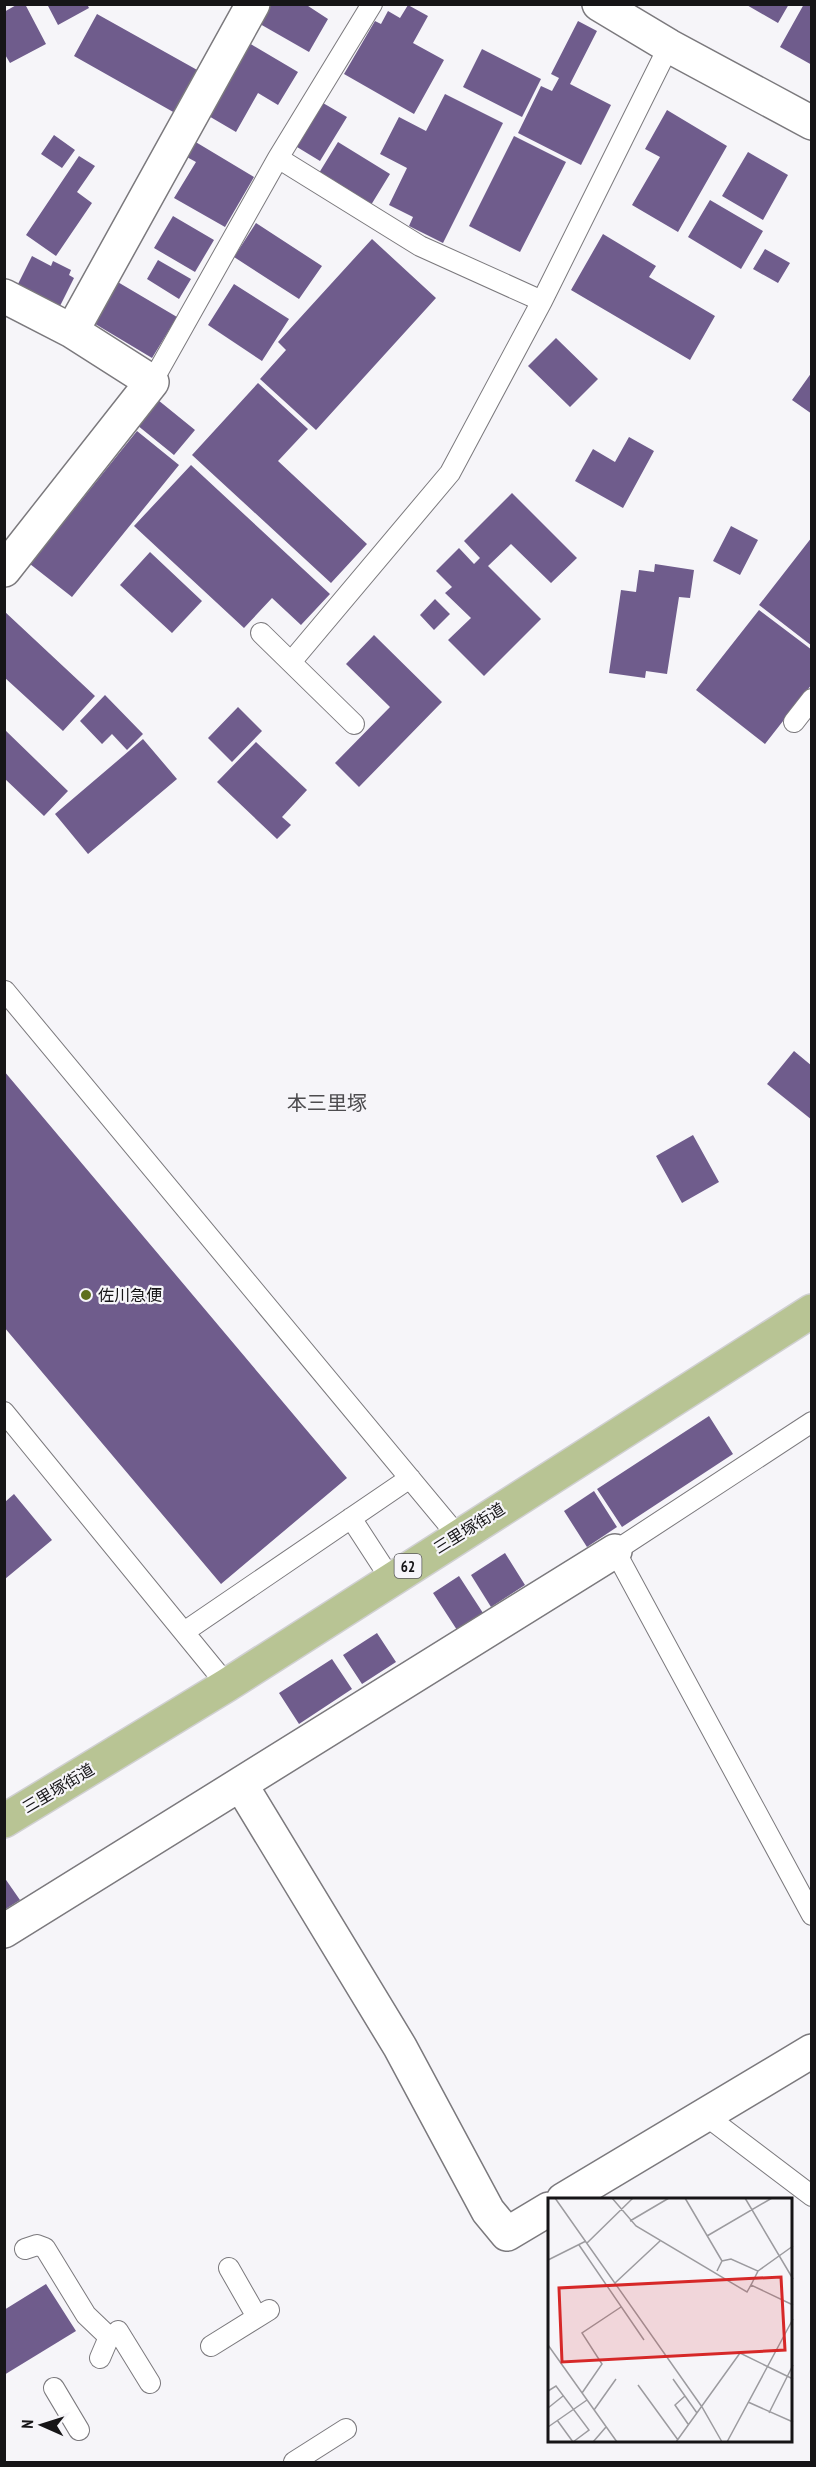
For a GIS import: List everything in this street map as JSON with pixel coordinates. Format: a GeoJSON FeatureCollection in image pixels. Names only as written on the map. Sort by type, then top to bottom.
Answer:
{"type":"FeatureCollection","features":[{"type":"Feature","properties":{"kind":"main road","name":"三里塚街道"},"geometry":{"type":"LineString","coordinates":[[4,1821],[227,1685],[457,1535],[812,1311]]}},
{"type":"Feature","properties":{"kind":"street"},"geometry":{"type":"LineString","coordinates":[[72,331],[253,4]]}},
{"type":"Feature","properties":{"kind":"street"},"geometry":{"type":"LineString","coordinates":[[619,10],[669,46],[812,123]]}},
{"type":"Feature","properties":{"kind":"street"},"geometry":{"type":"LineString","coordinates":[[4,296],[72,331],[152,382],[4,570]]}},
{"type":"Feature","properties":{"kind":"street"},"geometry":{"type":"LineString","coordinates":[[4,1931],[615,1551]]}},
{"type":"Feature","properties":{"kind":"street"},"geometry":{"type":"LineString","coordinates":[[241,1785],[400,2047],[488,2211],[507,2234],[548,2210]]}},
{"type":"Feature","properties":{"kind":"street"},"geometry":{"type":"LineString","coordinates":[[566,2198],[812,2051]]}},
{"type":"Feature","properties":{"kind":"lane"},"geometry":{"type":"LineString","coordinates":[[152,382],[278,158],[372,4]]}},
{"type":"Feature","properties":{"kind":"lane"},"geometry":{"type":"LineString","coordinates":[[291,662],[450,473],[542,301],[669,46]]}},
{"type":"Feature","properties":{"kind":"lane"},"geometry":{"type":"LineString","coordinates":[[278,158],[420,246],[542,301]]}},
{"type":"Feature","properties":{"kind":"lane"},"geometry":{"type":"LineString","coordinates":[[261,633],[354,724]]}},
{"type":"Feature","properties":{"kind":"lane"},"geometry":{"type":"LineString","coordinates":[[794,722],[812,699]]}},
{"type":"Feature","properties":{"kind":"lane"},"geometry":{"type":"LineString","coordinates":[[5,991],[457,1535]]}},
{"type":"Feature","properties":{"kind":"lane"},"geometry":{"type":"LineString","coordinates":[[4,1412],[227,1685]]}},
{"type":"Feature","properties":{"kind":"lane"},"geometry":{"type":"LineString","coordinates":[[812,1422],[615,1551],[812,1915]]}},
{"type":"Feature","properties":{"kind":"lane"},"geometry":{"type":"LineString","coordinates":[[184,1632],[410,1478]]}},
{"type":"Feature","properties":{"kind":"lane"},"geometry":{"type":"LineString","coordinates":[[351,1518],[390,1578]]}},
{"type":"Feature","properties":{"kind":"lane"},"geometry":{"type":"LineString","coordinates":[[705,2115],[812,2196]]}},
{"type":"Feature","properties":{"kind":"lane"},"geometry":{"type":"LineString","coordinates":[[25,2249],[37,2245],[45,2248],[86,2315],[109,2337],[100,2358]]}},
{"type":"Feature","properties":{"kind":"lane"},"geometry":{"type":"LineString","coordinates":[[211,2346],[263,2313],[229,2268]]}},
{"type":"Feature","properties":{"kind":"lane"},"geometry":{"type":"LineString","coordinates":[[118,2331],[150,2383]]}},
{"type":"Feature","properties":{"kind":"lane"},"geometry":{"type":"LineString","coordinates":[[54,2388],[79,2430]]}},
{"type":"Feature","properties":{"kind":"lane"},"geometry":{"type":"LineString","coordinates":[[294,2463],[345,2429]]}},
{"type":"Feature","properties":{"kind":"building"},"geometry":{"type":"Polygon","coordinates":[[[18,4],[25,4],[46,44],[10,63],[4,53],[4,12],[18,4]]]}},
{"type":"Feature","properties":{"kind":"building"},"geometry":{"type":"Polygon","coordinates":[[[47,4],[87,4],[89,8],[58,25],[47,4]]]}},
{"type":"Feature","properties":{"kind":"building"},"geometry":{"type":"Polygon","coordinates":[[[271,4],[305,4],[328,19],[309,52],[260,24],[271,4]]]}},
{"type":"Feature","properties":{"kind":"building"},"geometry":{"type":"Polygon","coordinates":[[[745,4],[789,4],[778,23],[745,4]]]}},
{"type":"Feature","properties":{"kind":"building"},"geometry":{"type":"Polygon","coordinates":[[[804,4],[812,4],[812,65],[780,47],[804,4]]]}},
{"type":"Feature","properties":{"kind":"building"},"geometry":{"type":"Polygon","coordinates":[[[408,5],[428,16],[413,43],[444,60],[414,114],[344,74],[375,21],[381,24],[388,11],[400,18],[408,5]]]}},
{"type":"Feature","properties":{"kind":"building"},"geometry":{"type":"Polygon","coordinates":[[[97,14],[199,71],[175,113],[74,56],[97,14]]]}},
{"type":"Feature","properties":{"kind":"building"},"geometry":{"type":"Polygon","coordinates":[[[578,21],[597,31],[570,84],[611,105],[581,165],[518,133],[541,86],[552,91],[559,78],[551,74],[578,21]]]}},
{"type":"Feature","properties":{"kind":"building"},"geometry":{"type":"Polygon","coordinates":[[[249,43],[298,72],[278,105],[258,93],[236,132],[207,115],[249,43]]]}},
{"type":"Feature","properties":{"kind":"building"},"geometry":{"type":"Polygon","coordinates":[[[482,49],[541,79],[522,117],[463,87],[482,49]]]}},
{"type":"Feature","properties":{"kind":"building"},"geometry":{"type":"Polygon","coordinates":[[[445,94],[503,123],[443,243],[409,226],[413,217],[389,205],[407,168],[380,154],[399,117],[426,131],[445,94]]]}},
{"type":"Feature","properties":{"kind":"building"},"geometry":{"type":"Polygon","coordinates":[[[323,103],[347,117],[320,161],[297,147],[323,103]]]}},
{"type":"Feature","properties":{"kind":"building"},"geometry":{"type":"Polygon","coordinates":[[[667,110],[727,146],[678,232],[632,205],[660,157],[645,149],[667,110]]]}},
{"type":"Feature","properties":{"kind":"building"},"geometry":{"type":"Polygon","coordinates":[[[54,135],[75,150],[62,168],[41,154],[54,135]]]}},
{"type":"Feature","properties":{"kind":"building"},"geometry":{"type":"Polygon","coordinates":[[[514,136],[566,162],[520,252],[469,226],[514,136]]]}},
{"type":"Feature","properties":{"kind":"building"},"geometry":{"type":"Polygon","coordinates":[[[194,141],[254,177],[225,227],[174,198],[196,162],[185,156],[194,141]]]}},
{"type":"Feature","properties":{"kind":"building"},"geometry":{"type":"Polygon","coordinates":[[[338,142],[390,174],[371,205],[319,173],[338,142]]]}},
{"type":"Feature","properties":{"kind":"building"},"geometry":{"type":"Polygon","coordinates":[[[748,152],[788,175],[763,220],[722,196],[748,152]]]}},
{"type":"Feature","properties":{"kind":"building"},"geometry":{"type":"Polygon","coordinates":[[[79,156],[95,166],[77,192],[92,203],[56,256],[26,235],[79,156]]]}},
{"type":"Feature","properties":{"kind":"building"},"geometry":{"type":"Polygon","coordinates":[[[710,200],[763,231],[741,269],[688,237],[710,200]]]}},
{"type":"Feature","properties":{"kind":"building"},"geometry":{"type":"Polygon","coordinates":[[[173,216],[214,240],[195,272],[154,248],[173,216]]]}},
{"type":"Feature","properties":{"kind":"building"},"geometry":{"type":"Polygon","coordinates":[[[256,223],[322,266],[299,299],[234,257],[256,223]]]}},
{"type":"Feature","properties":{"kind":"building"},"geometry":{"type":"Polygon","coordinates":[[[603,234],[656,266],[649,277],[715,316],[690,360],[571,290],[603,234]]]}},
{"type":"Feature","properties":{"kind":"building"},"geometry":{"type":"Polygon","coordinates":[[[372,239],[436,298],[316,430],[260,379],[286,350],[278,342],[372,239]]]}},
{"type":"Feature","properties":{"kind":"building"},"geometry":{"type":"Polygon","coordinates":[[[765,249],[790,263],[778,283],[753,269],[765,249]]]}},
{"type":"Feature","properties":{"kind":"building"},"geometry":{"type":"Polygon","coordinates":[[[32,256],[51,266],[53,261],[71,270],[69,275],[74,278],[60,306],[18,284],[32,256]]]}},
{"type":"Feature","properties":{"kind":"building"},"geometry":{"type":"Polygon","coordinates":[[[158,260],[191,279],[179,299],[147,279],[158,260]]]}},
{"type":"Feature","properties":{"kind":"building"},"geometry":{"type":"Polygon","coordinates":[[[116,281],[177,317],[152,358],[92,322],[116,281]]]}},
{"type":"Feature","properties":{"kind":"building"},"geometry":{"type":"Polygon","coordinates":[[[234,284],[289,319],[262,361],[208,325],[234,284]]]}},
{"type":"Feature","properties":{"kind":"building"},"geometry":{"type":"Polygon","coordinates":[[[556,338],[598,379],[570,407],[528,366],[556,338]]]}},
{"type":"Feature","properties":{"kind":"building"},"geometry":{"type":"Polygon","coordinates":[[[812,372],[812,414],[792,400],[812,372]]]}},
{"type":"Feature","properties":{"kind":"building"},"geometry":{"type":"Polygon","coordinates":[[[258,383],[308,429],[278,461],[367,544],[331,583],[192,455],[258,383]]]}},
{"type":"Feature","properties":{"kind":"building"},"geometry":{"type":"Polygon","coordinates":[[[158,400],[195,430],[174,455],[137,425],[158,400]]]}},
{"type":"Feature","properties":{"kind":"building"},"geometry":{"type":"Polygon","coordinates":[[[137,431],[179,465],[72,597],[30,564],[137,431]]]}},
{"type":"Feature","properties":{"kind":"building"},"geometry":{"type":"Polygon","coordinates":[[[629,437],[654,451],[623,508],[575,481],[593,449],[615,462],[629,437]]]}},
{"type":"Feature","properties":{"kind":"building"},"geometry":{"type":"Polygon","coordinates":[[[191,465],[330,594],[301,625],[272,598],[244,628],[134,526],[191,465]]]}},
{"type":"Feature","properties":{"kind":"building"},"geometry":{"type":"Polygon","coordinates":[[[512,493],[577,558],[551,583],[511,544],[488,566],[541,619],[484,676],[448,640],[471,618],[445,593],[452,587],[436,571],[459,548],[474,564],[480,558],[464,541],[512,493]]]}},
{"type":"Feature","properties":{"kind":"building"},"geometry":{"type":"Polygon","coordinates":[[[731,526],[758,540],[740,575],[713,561],[731,526]]]}},
{"type":"Feature","properties":{"kind":"building"},"geometry":{"type":"Polygon","coordinates":[[[812,537],[812,646],[759,605],[812,537]]]}},
{"type":"Feature","properties":{"kind":"building"},"geometry":{"type":"Polygon","coordinates":[[[150,552],[202,601],[172,633],[120,585],[150,552]]]}},
{"type":"Feature","properties":{"kind":"building"},"geometry":{"type":"Polygon","coordinates":[[[655,564],[694,570],[690,598],[679,597],[667,674],[646,671],[645,678],[609,673],[621,590],[636,592],[639,570],[654,572],[655,564]]]}},
{"type":"Feature","properties":{"kind":"building"},"geometry":{"type":"Polygon","coordinates":[[[435,599],[450,614],[434,630],[420,615],[435,599]]]}},
{"type":"Feature","properties":{"kind":"building"},"geometry":{"type":"Polygon","coordinates":[[[759,610],[812,650],[812,684],[765,744],[696,690],[759,610]]]}},
{"type":"Feature","properties":{"kind":"building"},"geometry":{"type":"Polygon","coordinates":[[[4,611],[95,696],[63,731],[4,677],[4,611]]]}},
{"type":"Feature","properties":{"kind":"building"},"geometry":{"type":"Polygon","coordinates":[[[374,635],[442,702],[359,787],[335,763],[390,707],[346,664],[374,635]]]}},
{"type":"Feature","properties":{"kind":"building"},"geometry":{"type":"Polygon","coordinates":[[[105,695],[143,734],[127,750],[112,734],[102,744],[80,721],[105,695]]]}},
{"type":"Feature","properties":{"kind":"building"},"geometry":{"type":"Polygon","coordinates":[[[238,707],[262,731],[232,762],[208,738],[238,707]]]}},
{"type":"Feature","properties":{"kind":"building"},"geometry":{"type":"Polygon","coordinates":[[[4,729],[68,791],[44,816],[4,778],[4,729]]]}},
{"type":"Feature","properties":{"kind":"building"},"geometry":{"type":"Polygon","coordinates":[[[143,739],[177,779],[88,854],[55,814],[143,739]]]}},
{"type":"Feature","properties":{"kind":"building"},"geometry":{"type":"Polygon","coordinates":[[[256,742],[307,790],[282,817],[291,825],[277,839],[217,782],[256,742]]]}},
{"type":"Feature","properties":{"kind":"building"},"geometry":{"type":"Polygon","coordinates":[[[794,1051],[812,1066],[812,1120],[767,1084],[794,1051]]]}},
{"type":"Feature","properties":{"kind":"building"},"geometry":{"type":"Polygon","coordinates":[[[4,1071],[347,1478],[221,1584],[4,1327],[4,1071]]]}},
{"type":"Feature","properties":{"kind":"building"},"geometry":{"type":"Polygon","coordinates":[[[693,1135],[719,1182],[682,1203],[656,1156],[693,1135]]]}},
{"type":"Feature","properties":{"kind":"building"},"geometry":{"type":"Polygon","coordinates":[[[709,1416],[733,1454],[622,1527],[597,1489],[709,1416]]]}},
{"type":"Feature","properties":{"kind":"building"},"geometry":{"type":"Polygon","coordinates":[[[594,1491],[617,1527],[587,1547],[564,1511],[594,1491]]]}},
{"type":"Feature","properties":{"kind":"building"},"geometry":{"type":"Polygon","coordinates":[[[14,1494],[52,1540],[5,1579],[5,1502],[14,1494]]]}},
{"type":"Feature","properties":{"kind":"building"},"geometry":{"type":"Polygon","coordinates":[[[505,1553],[525,1585],[491,1607],[471,1575],[505,1553]]]}},
{"type":"Feature","properties":{"kind":"building"},"geometry":{"type":"Polygon","coordinates":[[[459,1576],[483,1613],[457,1630],[433,1593],[459,1576]]]}},
{"type":"Feature","properties":{"kind":"building"},"geometry":{"type":"Polygon","coordinates":[[[377,1633],[396,1662],[362,1684],[343,1655],[377,1633]]]}},
{"type":"Feature","properties":{"kind":"building"},"geometry":{"type":"Polygon","coordinates":[[[332,1659],[352,1689],[299,1724],[279,1693],[332,1659]]]}},
{"type":"Feature","properties":{"kind":"building"},"geometry":{"type":"Polygon","coordinates":[[[4,1877],[20,1900],[4,1910],[4,1877]]]}},
{"type":"Feature","properties":{"kind":"building"},"geometry":{"type":"Polygon","coordinates":[[[46,2284],[76,2331],[4,2375],[4,2310],[46,2284]]]}},
{"type":"Feature","properties":{"kind":"place","name":"佐川急便"},"geometry":{"type":"Point","coordinates":[86,1295]}},
{"type":"Feature","properties":{"kind":"district","name":"本三里塚"},"geometry":{"type":"Point","coordinates":[327,1103]}}]}
